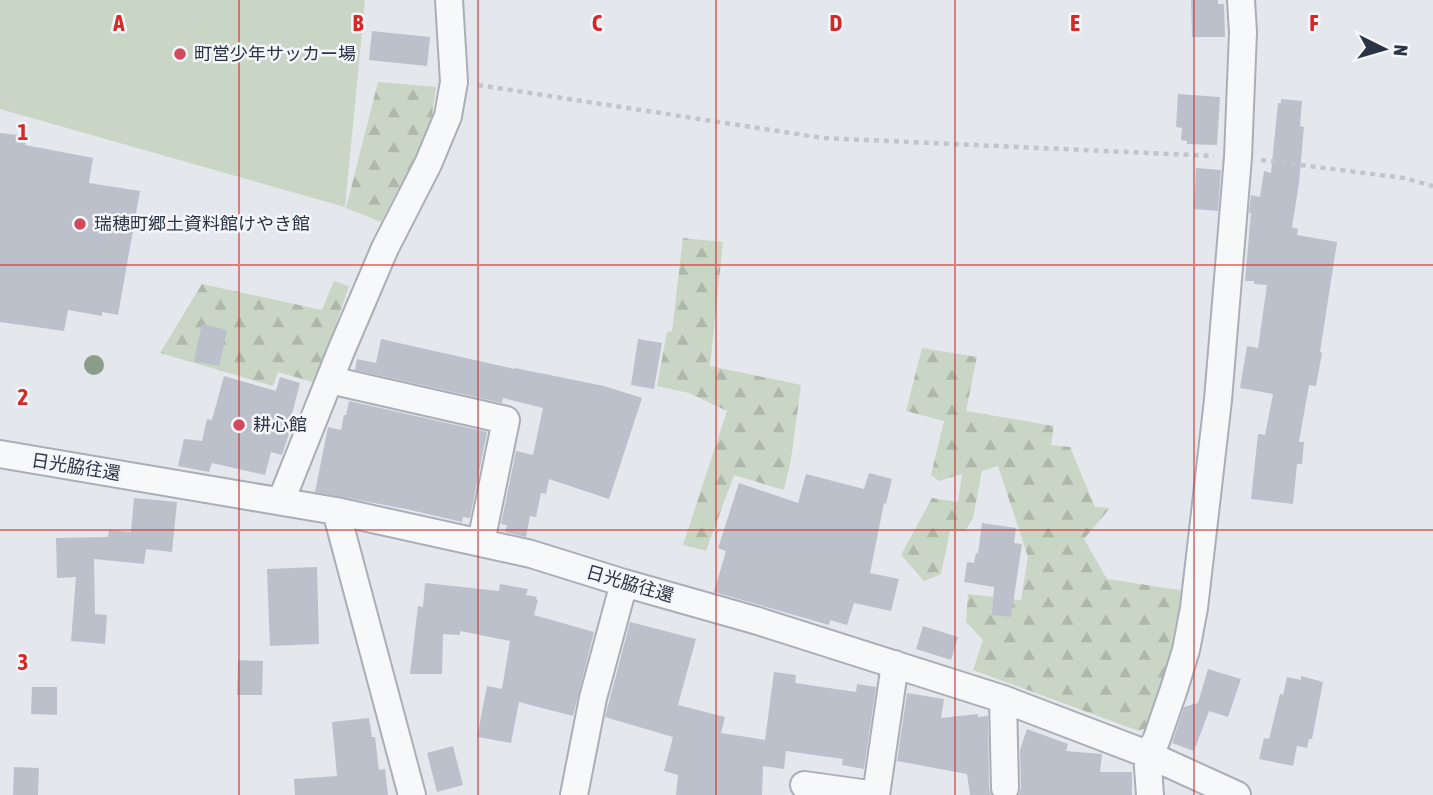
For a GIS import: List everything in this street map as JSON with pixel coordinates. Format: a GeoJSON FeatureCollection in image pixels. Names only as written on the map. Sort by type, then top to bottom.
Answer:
{"type":"FeatureCollection","features":[{"type":"Feature","properties":{"kind":"street"},"geometry":{"type":"LineString","coordinates":[[281,500],[384,248],[428,164],[447,116],[454,82],[449,0]]}},
{"type":"Feature","properties":{"kind":"street"},"geometry":{"type":"LineString","coordinates":[[1150,795],[1147,754],[1156,741],[1174,689],[1186,650],[1194,608],[1219,400],[1238,158],[1244,32],[1241,0]]}},
{"type":"Feature","properties":{"kind":"street"},"geometry":{"type":"LineString","coordinates":[[330,380],[506,420],[481,542]]}},
{"type":"Feature","properties":{"kind":"street","name":"日光脇往還"},"geometry":{"type":"LineString","coordinates":[[0,454],[281,500],[531,554],[758,621],[1003,699],[1147,754],[1237,795]]}},
{"type":"Feature","properties":{"kind":"street"},"geometry":{"type":"LineString","coordinates":[[336,511],[412,795]]}},
{"type":"Feature","properties":{"kind":"street"},"geometry":{"type":"LineString","coordinates":[[575,795],[593,698],[624,583]]}},
{"type":"Feature","properties":{"kind":"street"},"geometry":{"type":"LineString","coordinates":[[804,785],[876,795],[895,664]]}},
{"type":"Feature","properties":{"kind":"street"},"geometry":{"type":"LineString","coordinates":[[1003,699],[1005,788]]}},
{"type":"Feature","properties":{"kind":"path"},"geometry":{"type":"LineString","coordinates":[[454,82],[823,138],[1238,158],[1404,178],[1433,186]]}},
{"type":"Feature","properties":{"kind":"green space","name":"町営少年サッカー場"},"geometry":{"type":"Polygon","coordinates":[[[0,0],[365,0],[345,207],[0,109],[0,0]]]}},
{"type":"Feature","properties":{"kind":"green space"},"geometry":{"type":"Polygon","coordinates":[[[378,82],[436,87],[430,129],[381,222],[346,208],[378,82]]]}},
{"type":"Feature","properties":{"kind":"green space"},"geometry":{"type":"Polygon","coordinates":[[[683,238],[723,242],[710,366],[801,385],[784,490],[734,475],[706,551],[683,545],[727,411],[689,393],[657,386],[667,332],[672,331],[683,238]]]}},
{"type":"Feature","properties":{"kind":"green space"},"geometry":{"type":"Polygon","coordinates":[[[334,281],[349,286],[316,383],[278,372],[273,386],[160,353],[202,284],[322,310],[334,281]]]}},
{"type":"Feature","properties":{"kind":"green space"},"geometry":{"type":"Polygon","coordinates":[[[922,348],[977,357],[966,411],[1054,426],[1051,445],[1070,447],[1095,507],[1110,508],[1084,539],[1107,579],[1186,591],[1176,651],[1154,724],[1139,731],[973,670],[983,640],[966,622],[968,594],[1021,600],[1028,557],[998,466],[982,471],[973,518],[965,531],[950,531],[941,574],[924,581],[901,555],[932,498],[958,502],[962,474],[939,481],[931,475],[944,421],[906,411],[922,348]]]}},
{"type":"Feature","properties":{"kind":"building"},"geometry":{"type":"Polygon","coordinates":[[[1191,0],[1218,0],[1218,4],[1224,4],[1225,37],[1192,37],[1191,0]]]}},
{"type":"Feature","properties":{"kind":"building"},"geometry":{"type":"Polygon","coordinates":[[[372,31],[430,37],[427,66],[369,60],[372,31]]]}},
{"type":"Feature","properties":{"kind":"building"},"geometry":{"type":"Polygon","coordinates":[[[1178,94],[1220,97],[1217,145],[1187,144],[1187,141],[1181,140],[1182,128],[1176,127],[1178,94]]]}},
{"type":"Feature","properties":{"kind":"building"},"geometry":{"type":"Polygon","coordinates":[[[1281,99],[1302,101],[1300,126],[1304,127],[1292,227],[1298,229],[1297,235],[1337,242],[1316,386],[1309,385],[1299,442],[1304,442],[1302,464],[1297,464],[1293,504],[1251,499],[1258,434],[1265,435],[1273,394],[1240,388],[1247,346],[1258,348],[1267,285],[1245,281],[1251,195],[1260,197],[1264,171],[1271,173],[1278,103],[1281,103],[1281,99]]]}},
{"type":"Feature","properties":{"kind":"building"},"geometry":{"type":"Polygon","coordinates":[[[0,133],[27,136],[25,145],[93,158],[89,183],[140,191],[118,315],[102,312],[102,316],[68,310],[64,331],[0,322],[0,133]]]}},
{"type":"Feature","properties":{"kind":"building"},"geometry":{"type":"Polygon","coordinates":[[[1196,168],[1221,170],[1218,211],[1194,209],[1196,168]]]}},
{"type":"Feature","properties":{"kind":"building"},"geometry":{"type":"Polygon","coordinates":[[[202,324],[227,330],[219,366],[194,361],[202,324]]]}},
{"type":"Feature","properties":{"kind":"building"},"geometry":{"type":"Polygon","coordinates":[[[381,339],[604,386],[642,398],[609,499],[549,479],[546,494],[541,493],[536,517],[530,516],[526,537],[505,532],[507,525],[501,524],[516,451],[533,455],[543,408],[503,398],[502,403],[355,370],[357,359],[376,363],[381,339]]]}},
{"type":"Feature","properties":{"kind":"building"},"geometry":{"type":"Polygon","coordinates":[[[638,339],[662,343],[654,389],[631,385],[638,339]]]}},
{"type":"Feature","properties":{"kind":"building"},"geometry":{"type":"Polygon","coordinates":[[[224,376],[276,391],[280,377],[300,383],[291,418],[294,418],[282,455],[271,452],[265,475],[212,463],[209,472],[178,466],[184,439],[202,441],[207,419],[212,420],[224,376]]]}},
{"type":"Feature","properties":{"kind":"building"},"geometry":{"type":"Polygon","coordinates":[[[349,401],[487,432],[470,518],[463,517],[462,522],[315,492],[328,427],[341,430],[349,401]]]}},
{"type":"Feature","properties":{"kind":"building"},"geometry":{"type":"Polygon","coordinates":[[[869,473],[892,479],[886,504],[884,503],[870,573],[899,579],[891,611],[854,603],[847,625],[830,620],[829,625],[714,592],[726,551],[718,548],[739,483],[798,503],[806,474],[864,489],[869,473]]]}},
{"type":"Feature","properties":{"kind":"building"},"geometry":{"type":"Polygon","coordinates":[[[134,498],[177,502],[172,552],[146,549],[144,564],[94,559],[95,614],[107,615],[105,644],[71,641],[76,577],[57,578],[56,538],[108,537],[109,530],[131,532],[134,498]]]}},
{"type":"Feature","properties":{"kind":"building"},"geometry":{"type":"Polygon","coordinates":[[[982,523],[1016,528],[1014,543],[1022,544],[1011,617],[992,615],[994,587],[964,582],[967,562],[974,563],[976,553],[978,554],[982,523]]]}},
{"type":"Feature","properties":{"kind":"building"},"geometry":{"type":"Polygon","coordinates":[[[317,567],[319,644],[270,646],[267,569],[317,567]]]}},
{"type":"Feature","properties":{"kind":"building"},"geometry":{"type":"Polygon","coordinates":[[[425,583],[499,591],[500,584],[528,589],[526,595],[537,597],[538,600],[534,615],[594,632],[573,716],[519,702],[511,743],[477,737],[487,686],[502,689],[510,641],[460,631],[460,635],[443,634],[442,674],[410,674],[418,606],[423,607],[425,583]]]}},
{"type":"Feature","properties":{"kind":"building"},"geometry":{"type":"Polygon","coordinates":[[[630,622],[696,639],[678,705],[725,717],[721,733],[765,740],[774,672],[796,675],[795,683],[856,692],[857,684],[876,687],[864,769],[842,765],[843,759],[786,751],[784,769],[763,766],[762,795],[676,795],[678,775],[664,771],[673,737],[605,717],[630,622]]]}},
{"type":"Feature","properties":{"kind":"building"},"geometry":{"type":"Polygon","coordinates":[[[923,626],[958,637],[951,660],[916,649],[923,626]]]}},
{"type":"Feature","properties":{"kind":"building"},"geometry":{"type":"Polygon","coordinates":[[[238,660],[263,661],[262,695],[237,695],[238,660]]]}},
{"type":"Feature","properties":{"kind":"building"},"geometry":{"type":"Polygon","coordinates":[[[1208,669],[1241,679],[1228,717],[1209,711],[1194,751],[1172,743],[1184,707],[1198,703],[1208,669]]]}},
{"type":"Feature","properties":{"kind":"building"},"geometry":{"type":"Polygon","coordinates":[[[1301,676],[1323,682],[1312,739],[1309,739],[1307,748],[1297,746],[1293,766],[1259,759],[1264,738],[1269,739],[1287,677],[1301,680],[1301,676]]]}},
{"type":"Feature","properties":{"kind":"building"},"geometry":{"type":"Polygon","coordinates":[[[32,687],[57,687],[57,715],[31,714],[32,687]]]}},
{"type":"Feature","properties":{"kind":"building"},"geometry":{"type":"Polygon","coordinates":[[[907,693],[944,699],[941,718],[978,714],[978,717],[988,716],[991,795],[970,795],[967,774],[897,761],[907,693]]]}},
{"type":"Feature","properties":{"kind":"building"},"geometry":{"type":"Polygon","coordinates":[[[369,718],[372,737],[375,737],[379,770],[385,769],[388,795],[295,795],[294,779],[337,776],[332,722],[369,718]]]}},
{"type":"Feature","properties":{"kind":"building"},"geometry":{"type":"Polygon","coordinates":[[[1027,729],[1068,744],[1066,751],[1102,754],[1100,772],[1132,772],[1132,795],[1019,795],[1020,750],[1027,729]]]}},
{"type":"Feature","properties":{"kind":"building"},"geometry":{"type":"Polygon","coordinates":[[[453,746],[463,785],[437,792],[427,753],[453,746]]]}},
{"type":"Feature","properties":{"kind":"building"},"geometry":{"type":"Polygon","coordinates":[[[14,767],[39,768],[38,795],[13,795],[14,767]]]}},
{"type":"Feature","properties":{"kind":"place","name":"町営少年サッカー場"},"geometry":{"type":"Point","coordinates":[180,54]}},
{"type":"Feature","properties":{"kind":"place","name":"瑞穂町郷土資料館けやき館"},"geometry":{"type":"Point","coordinates":[80,224]}},
{"type":"Feature","properties":{"kind":"place","name":"耕心館"},"geometry":{"type":"Point","coordinates":[239,425]}}]}
